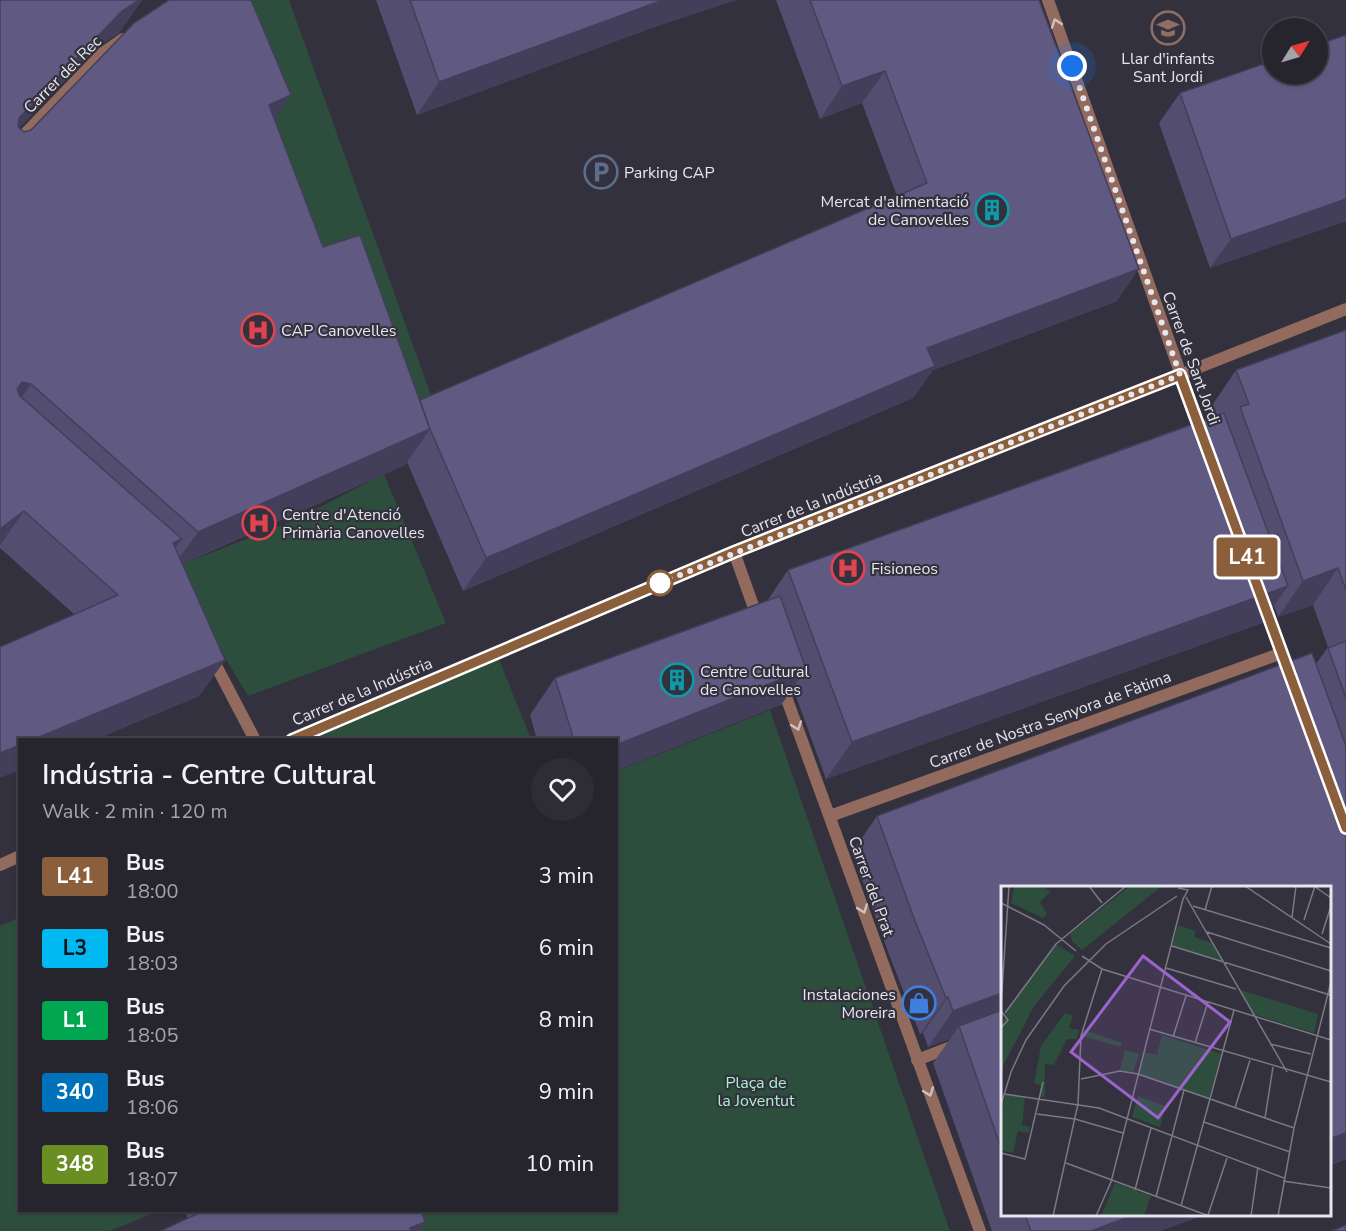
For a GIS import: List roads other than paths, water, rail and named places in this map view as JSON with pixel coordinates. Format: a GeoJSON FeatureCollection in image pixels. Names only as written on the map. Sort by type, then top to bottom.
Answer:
{"type":"FeatureCollection","features":[{"type":"Feature","properties":{"kind":"street","name":"Carrer de Sant Jordi"},"geometry":{"type":"LineString","coordinates":[[1048,0],[1209,453]]}},
{"type":"Feature","properties":{"kind":"street","name":"Carrer del Rec"},"geometry":{"type":"LineString","coordinates":[[0,160],[103,53],[133,33]]}},
{"type":"Feature","properties":{"kind":"street","name":"Carrer de la Indústria"},"geometry":{"type":"LineString","coordinates":[[297,738],[734,552],[1346,309]]}},
{"type":"Feature","properties":{"kind":"street"},"geometry":{"type":"LineString","coordinates":[[734,552],[762,629]]}},
{"type":"Feature","properties":{"kind":"street"},"geometry":{"type":"LineString","coordinates":[[1257,586],[1294,686]]}},
{"type":"Feature","properties":{"kind":"street"},"geometry":{"type":"LineString","coordinates":[[203,642],[254,738]]}},
{"type":"Feature","properties":{"kind":"street","name":"Carrer de Nostra Senyora de Fàtima"},"geometry":{"type":"LineString","coordinates":[[830,816],[1282,653]]}},
{"type":"Feature","properties":{"kind":"street","name":"Carrer del Prat"},"geometry":{"type":"LineString","coordinates":[[778,673],[980,1231]]}},
{"type":"Feature","properties":{"kind":"street"},"geometry":{"type":"LineString","coordinates":[[0,865],[18,857]]}},
{"type":"Feature","properties":{"kind":"street"},"geometry":{"type":"LineString","coordinates":[[917,1060],[971,1040]]}},
{"type":"Feature","properties":{"kind":"place","name":"Llar d'infants Sant Jordi"},"geometry":{"type":"Point","coordinates":[1168,28]}},
{"type":"Feature","properties":{"kind":"place","name":"Parking CAP"},"geometry":{"type":"Point","coordinates":[601,172]}},
{"type":"Feature","properties":{"kind":"place","name":"Mercat d'alimentació de Canovelles"},"geometry":{"type":"Point","coordinates":[992,210]}},
{"type":"Feature","properties":{"kind":"place","name":"CAP Canovelles"},"geometry":{"type":"Point","coordinates":[258,330]}},
{"type":"Feature","properties":{"kind":"place","name":"Centre d'Atenció Primària Canovelles"},"geometry":{"type":"Point","coordinates":[259,523]}},
{"type":"Feature","properties":{"kind":"place","name":"Fisioneos"},"geometry":{"type":"Point","coordinates":[848,568]}},
{"type":"Feature","properties":{"kind":"place","name":"Centre Cultural de Canovelles"},"geometry":{"type":"Point","coordinates":[677,680]}},
{"type":"Feature","properties":{"kind":"place","name":"Instalaciones Moreira"},"geometry":{"type":"Point","coordinates":[919,1003]}},
{"type":"Feature","properties":{"kind":"park label","name":"Plaça de la Joventut"},"geometry":{"type":"Point","coordinates":[756,1091]}}]}
